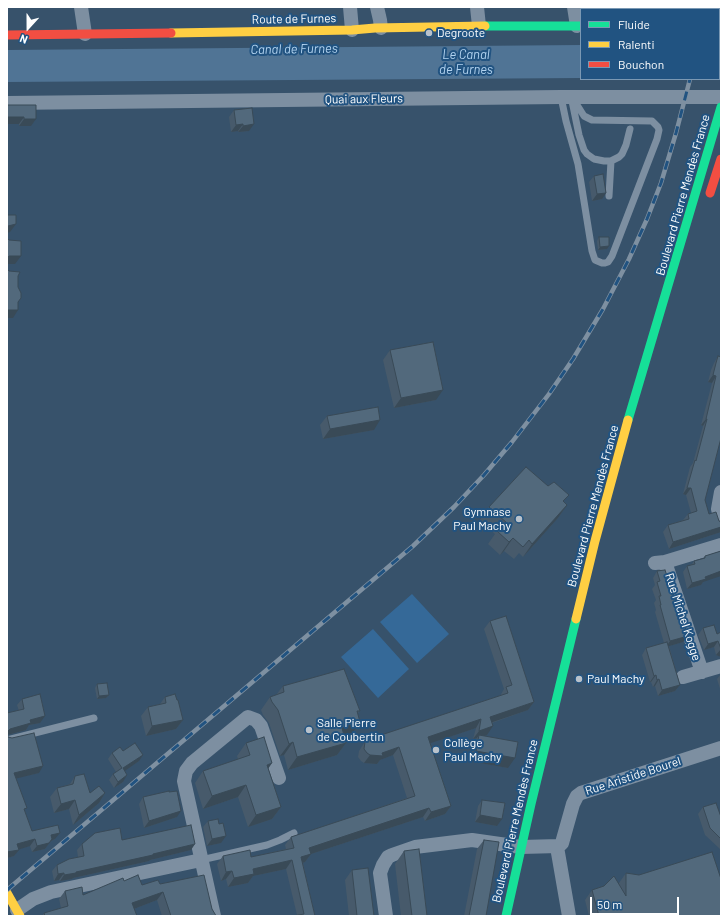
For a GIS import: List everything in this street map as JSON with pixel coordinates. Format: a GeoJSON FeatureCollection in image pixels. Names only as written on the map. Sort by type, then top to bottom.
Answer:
{"type":"FeatureCollection","features":[{"type":"Feature","properties":{"kind":"main road","name":"Route de Furnes"},"geometry":{"type":"LineString","coordinates":[[7,35],[84,26],[379,18],[479,17],[578,19]]}},
{"type":"Feature","properties":{"kind":"main road","name":"Boulevard Pierre Mendès France"},"geometry":{"type":"LineString","coordinates":[[506,916],[529,846],[595,542],[627,425],[721,107]]}},
{"type":"Feature","properties":{"kind":"main road","name":"Boulevard Pierre Mendès France"},"geometry":{"type":"LineString","coordinates":[[706,203],[721,159]]}},
{"type":"Feature","properties":{"kind":"main road","name":"Boulevard Pierre Mendès France"},"geometry":{"type":"LineString","coordinates":[[512,916],[526,871]]}},
{"type":"Feature","properties":{"kind":"main road"},"geometry":{"type":"LineString","coordinates":[[7,894],[19,913]]}},
{"type":"Feature","properties":{"kind":"street"},"geometry":{"type":"LineString","coordinates":[[81,7],[84,26]]}},
{"type":"Feature","properties":{"kind":"street","name":"Quai aux Fleurs"},"geometry":{"type":"LineString","coordinates":[[7,103],[566,97],[721,97]]}},
{"type":"Feature","properties":{"kind":"street"},"geometry":{"type":"LineString","coordinates":[[721,492],[718,509],[721,522]]}},
{"type":"Feature","properties":{"kind":"street","name":"Rue Michel Kogge"},"geometry":{"type":"LineString","coordinates":[[702,672],[660,562],[721,544]]}},
{"type":"Feature","properties":{"kind":"street"},"geometry":{"type":"LineString","coordinates":[[683,677],[721,666]]}},
{"type":"Feature","properties":{"kind":"street"},"geometry":{"type":"LineString","coordinates":[[214,916],[184,781],[184,774],[188,767],[244,720],[251,717],[261,726],[279,778]]}},
{"type":"Feature","properties":{"kind":"street","name":"Rue Aristide Bourel"},"geometry":{"type":"LineString","coordinates":[[557,847],[561,844],[573,804],[577,796],[581,793],[721,748]]}},
{"type":"Feature","properties":{"kind":"street"},"geometry":{"type":"LineString","coordinates":[[386,916],[380,873],[388,857],[400,851],[415,847],[464,841],[484,841],[529,846],[557,847],[569,916]]}},
{"type":"Feature","properties":{"kind":"street"},"geometry":{"type":"LineString","coordinates":[[19,913],[33,899],[51,892],[201,860]]}},
{"type":"Feature","properties":{"kind":"lane"},"geometry":{"type":"LineString","coordinates":[[566,97],[584,116],[592,120],[652,121],[659,130],[655,146],[612,256],[608,262],[605,263],[595,260],[592,251],[579,168],[567,125],[566,97]]}},
{"type":"Feature","properties":{"kind":"lane"},"geometry":{"type":"LineString","coordinates":[[566,97],[584,150],[594,159],[604,162],[616,159],[622,154],[628,140],[630,129]]}},
{"type":"Feature","properties":{"kind":"lane"},"geometry":{"type":"LineString","coordinates":[[609,196],[611,161]]}},
{"type":"Feature","properties":{"kind":"lane"},"geometry":{"type":"LineString","coordinates":[[7,740],[94,718]]}},
{"type":"Feature","properties":{"kind":"lane"},"geometry":{"type":"LineString","coordinates":[[201,860],[267,845],[294,833]]}},
{"type":"Feature","properties":{"kind":"shaded area"},"geometry":{"type":"Polygon","coordinates":[[[412,594],[449,634],[417,663],[380,622],[412,594]]]}},
{"type":"Feature","properties":{"kind":"shaded area"},"geometry":{"type":"Polygon","coordinates":[[[373,629],[409,669],[378,698],[341,657],[373,629]]]}},
{"type":"Feature","properties":{"kind":"water","name":"Le Canal de Furnes"},"geometry":{"type":"Polygon","coordinates":[[[580,45],[580,78],[7,82],[7,50],[580,45]]]}},
{"type":"Feature","properties":{"kind":"building"},"geometry":{"type":"Polygon","coordinates":[[[7,105],[36,105],[36,119],[7,117],[7,105]]]}},
{"type":"Feature","properties":{"kind":"building"},"geometry":{"type":"Polygon","coordinates":[[[252,108],[254,124],[243,126],[243,124],[236,125],[234,110],[252,108]]]}},
{"type":"Feature","properties":{"kind":"building"},"geometry":{"type":"Polygon","coordinates":[[[603,174],[606,193],[597,194],[594,176],[603,174]]]}},
{"type":"Feature","properties":{"kind":"building"},"geometry":{"type":"Polygon","coordinates":[[[7,215],[16,215],[16,224],[7,227],[7,215]]]}},
{"type":"Feature","properties":{"kind":"building"},"geometry":{"type":"Polygon","coordinates":[[[599,237],[609,237],[609,246],[600,247],[599,237]]]}},
{"type":"Feature","properties":{"kind":"building"},"geometry":{"type":"Polygon","coordinates":[[[7,238],[9,240],[21,241],[21,256],[9,256],[7,258],[7,238]]]}},
{"type":"Feature","properties":{"kind":"building"},"geometry":{"type":"Polygon","coordinates":[[[7,269],[9,271],[20,272],[18,276],[18,287],[21,293],[21,298],[18,302],[18,310],[7,310],[7,269]]]}},
{"type":"Feature","properties":{"kind":"building"},"geometry":{"type":"Polygon","coordinates":[[[433,342],[443,390],[401,398],[390,350],[433,342]]]}},
{"type":"Feature","properties":{"kind":"building"},"geometry":{"type":"Polygon","coordinates":[[[718,356],[721,357],[721,438],[705,500],[709,514],[716,512],[719,521],[721,522],[721,527],[673,542],[668,525],[689,519],[688,514],[697,511],[691,488],[687,488],[707,419],[716,376],[713,375],[718,356]]]}},
{"type":"Feature","properties":{"kind":"building"},"geometry":{"type":"Polygon","coordinates":[[[378,407],[380,420],[330,429],[327,416],[378,407]]]}},
{"type":"Feature","properties":{"kind":"building","name":"Gymnase Paul Machy"},"geometry":{"type":"Polygon","coordinates":[[[526,467],[548,486],[554,482],[569,495],[563,501],[567,505],[532,544],[529,540],[523,547],[513,538],[509,542],[497,531],[507,523],[489,507],[526,467]]]}},
{"type":"Feature","properties":{"kind":"building"},"geometry":{"type":"Polygon","coordinates":[[[721,551],[721,571],[705,577],[706,579],[692,583],[687,566],[695,564],[694,561],[705,558],[705,556],[721,551]]]}},
{"type":"Feature","properties":{"kind":"building"},"geometry":{"type":"Polygon","coordinates":[[[665,570],[688,636],[670,641],[660,605],[659,596],[661,596],[657,582],[660,581],[657,571],[665,570]]]}},
{"type":"Feature","properties":{"kind":"building"},"geometry":{"type":"Polygon","coordinates":[[[506,616],[534,702],[490,717],[493,726],[479,731],[481,719],[428,737],[451,806],[431,812],[429,808],[309,848],[311,854],[301,857],[315,916],[293,916],[304,914],[292,860],[253,869],[254,874],[234,878],[232,871],[226,872],[223,856],[250,850],[251,857],[294,848],[291,837],[415,796],[399,747],[382,753],[383,756],[370,755],[364,749],[366,740],[508,693],[506,687],[512,685],[490,621],[506,616]]]}},
{"type":"Feature","properties":{"kind":"building"},"geometry":{"type":"Polygon","coordinates":[[[714,625],[717,634],[721,632],[721,649],[718,641],[708,644],[703,628],[714,625]]]}},
{"type":"Feature","properties":{"kind":"building"},"geometry":{"type":"Polygon","coordinates":[[[667,642],[680,685],[662,690],[659,679],[657,680],[656,675],[654,676],[646,648],[667,642]]]}},
{"type":"Feature","properties":{"kind":"building","name":"Salle Pierre de Coubertin"},"geometry":{"type":"Polygon","coordinates":[[[344,669],[360,711],[357,711],[360,722],[342,728],[346,743],[297,757],[293,742],[289,744],[278,710],[270,697],[284,692],[283,686],[344,669]]]}},
{"type":"Feature","properties":{"kind":"building"},"geometry":{"type":"Polygon","coordinates":[[[107,683],[109,695],[99,696],[97,684],[107,683]]]}},
{"type":"Feature","properties":{"kind":"building"},"geometry":{"type":"Polygon","coordinates":[[[40,694],[45,716],[30,720],[31,723],[10,729],[7,732],[7,713],[24,709],[22,699],[40,694]]]}},
{"type":"Feature","properties":{"kind":"building"},"geometry":{"type":"Polygon","coordinates":[[[175,694],[183,720],[152,726],[148,707],[166,703],[165,697],[175,694]]]}},
{"type":"Feature","properties":{"kind":"building"},"geometry":{"type":"Polygon","coordinates":[[[34,733],[43,766],[14,773],[27,808],[24,809],[32,831],[58,825],[60,833],[51,835],[52,839],[49,843],[37,846],[35,839],[17,844],[19,850],[7,852],[7,735],[8,737],[12,738],[34,733]]]}},
{"type":"Feature","properties":{"kind":"building"},"geometry":{"type":"Polygon","coordinates":[[[479,735],[518,742],[515,758],[476,751],[479,735]]]}},
{"type":"Feature","properties":{"kind":"building"},"geometry":{"type":"Polygon","coordinates":[[[264,737],[272,763],[267,765],[281,807],[256,815],[246,785],[212,796],[203,771],[250,755],[246,743],[264,737]]]}},
{"type":"Feature","properties":{"kind":"building"},"geometry":{"type":"Polygon","coordinates":[[[135,743],[143,755],[123,768],[127,775],[118,782],[113,774],[122,768],[112,753],[120,747],[123,751],[135,743]]]}},
{"type":"Feature","properties":{"kind":"building"},"geometry":{"type":"Polygon","coordinates":[[[84,774],[90,793],[99,786],[105,793],[79,815],[75,800],[61,804],[57,788],[73,784],[75,776],[84,774]]]}},
{"type":"Feature","properties":{"kind":"building"},"geometry":{"type":"Polygon","coordinates":[[[169,791],[177,791],[181,811],[149,821],[143,797],[169,791]]]}},
{"type":"Feature","properties":{"kind":"building"},"geometry":{"type":"Polygon","coordinates":[[[482,800],[505,803],[502,819],[480,815],[482,800]]]}},
{"type":"Feature","properties":{"kind":"building"},"geometry":{"type":"Polygon","coordinates":[[[716,803],[721,817],[721,839],[710,828],[703,807],[716,803]]]}},
{"type":"Feature","properties":{"kind":"building"},"geometry":{"type":"Polygon","coordinates":[[[218,819],[219,824],[223,823],[226,836],[212,839],[208,821],[218,819]]]}},
{"type":"Feature","properties":{"kind":"building"},"geometry":{"type":"Polygon","coordinates":[[[191,825],[195,844],[76,873],[64,875],[64,873],[58,874],[57,865],[69,859],[84,856],[82,844],[95,833],[120,828],[122,840],[191,825]]]}},
{"type":"Feature","properties":{"kind":"building"},"geometry":{"type":"Polygon","coordinates":[[[484,840],[499,842],[486,916],[469,916],[484,840]]]}},
{"type":"Feature","properties":{"kind":"building"},"geometry":{"type":"Polygon","coordinates":[[[419,849],[427,916],[412,916],[404,851],[419,849]]]}},
{"type":"Feature","properties":{"kind":"building"},"geometry":{"type":"Polygon","coordinates":[[[712,852],[721,879],[721,916],[599,916],[592,890],[604,886],[614,876],[626,896],[626,873],[639,875],[712,852]]]}},
{"type":"Feature","properties":{"kind":"building"},"geometry":{"type":"Polygon","coordinates":[[[368,868],[374,916],[357,916],[352,870],[368,868]]]}},
{"type":"Feature","properties":{"kind":"building"},"geometry":{"type":"Polygon","coordinates":[[[138,875],[142,885],[158,880],[160,884],[204,875],[212,909],[216,916],[171,916],[163,892],[132,903],[137,916],[45,916],[44,913],[68,906],[65,891],[82,887],[83,895],[123,878],[124,881],[138,875]]]}},
{"type":"Feature","properties":{"kind":"railway"},"geometry":{"type":"LineString","coordinates":[[7,890],[413,546],[454,507],[512,442],[549,394],[573,359],[603,309],[629,259],[661,183],[690,80]]}},
{"type":"Feature","properties":{"kind":"traffic: fast"},"geometry":{"type":"LineString","coordinates":[[485,26],[580,26]]}},
{"type":"Feature","properties":{"kind":"traffic: fast"},"geometry":{"type":"LineString","coordinates":[[628,420],[721,107]]}},
{"type":"Feature","properties":{"kind":"traffic: fast"},"geometry":{"type":"LineString","coordinates":[[506,916],[531,804],[576,619]]}},
{"type":"Feature","properties":{"kind":"traffic: slow"},"geometry":{"type":"LineString","coordinates":[[171,33],[485,26]]}},
{"type":"Feature","properties":{"kind":"traffic: slow"},"geometry":{"type":"LineString","coordinates":[[576,619],[595,541],[628,420]]}},
{"type":"Feature","properties":{"kind":"traffic: slow"},"geometry":{"type":"LineString","coordinates":[[7,893],[20,916]]}},
{"type":"Feature","properties":{"kind":"traffic: jam"},"geometry":{"type":"LineString","coordinates":[[7,35],[171,33]]}},
{"type":"Feature","properties":{"kind":"traffic: jam"},"geometry":{"type":"LineString","coordinates":[[710,193],[721,159]]}},
{"type":"Feature","properties":{"kind":"place","name":"Degroote"},"geometry":{"type":"Point","coordinates":[429,33]}},
{"type":"Feature","properties":{"kind":"place","name":"Gymnase Paul Machy"},"geometry":{"type":"Point","coordinates":[519,519]}},
{"type":"Feature","properties":{"kind":"place","name":"Paul Machy"},"geometry":{"type":"Point","coordinates":[579,679]}},
{"type":"Feature","properties":{"kind":"place","name":"Salle Pierre de Coubertin"},"geometry":{"type":"Point","coordinates":[309,730]}},
{"type":"Feature","properties":{"kind":"place","name":"Collège Paul Machy"},"geometry":{"type":"Point","coordinates":[436,750]}},
{"type":"Feature","properties":{"kind":"water label","name":"Canal de Furnes"},"geometry":{"type":"Point","coordinates":[294,49]}}]}
